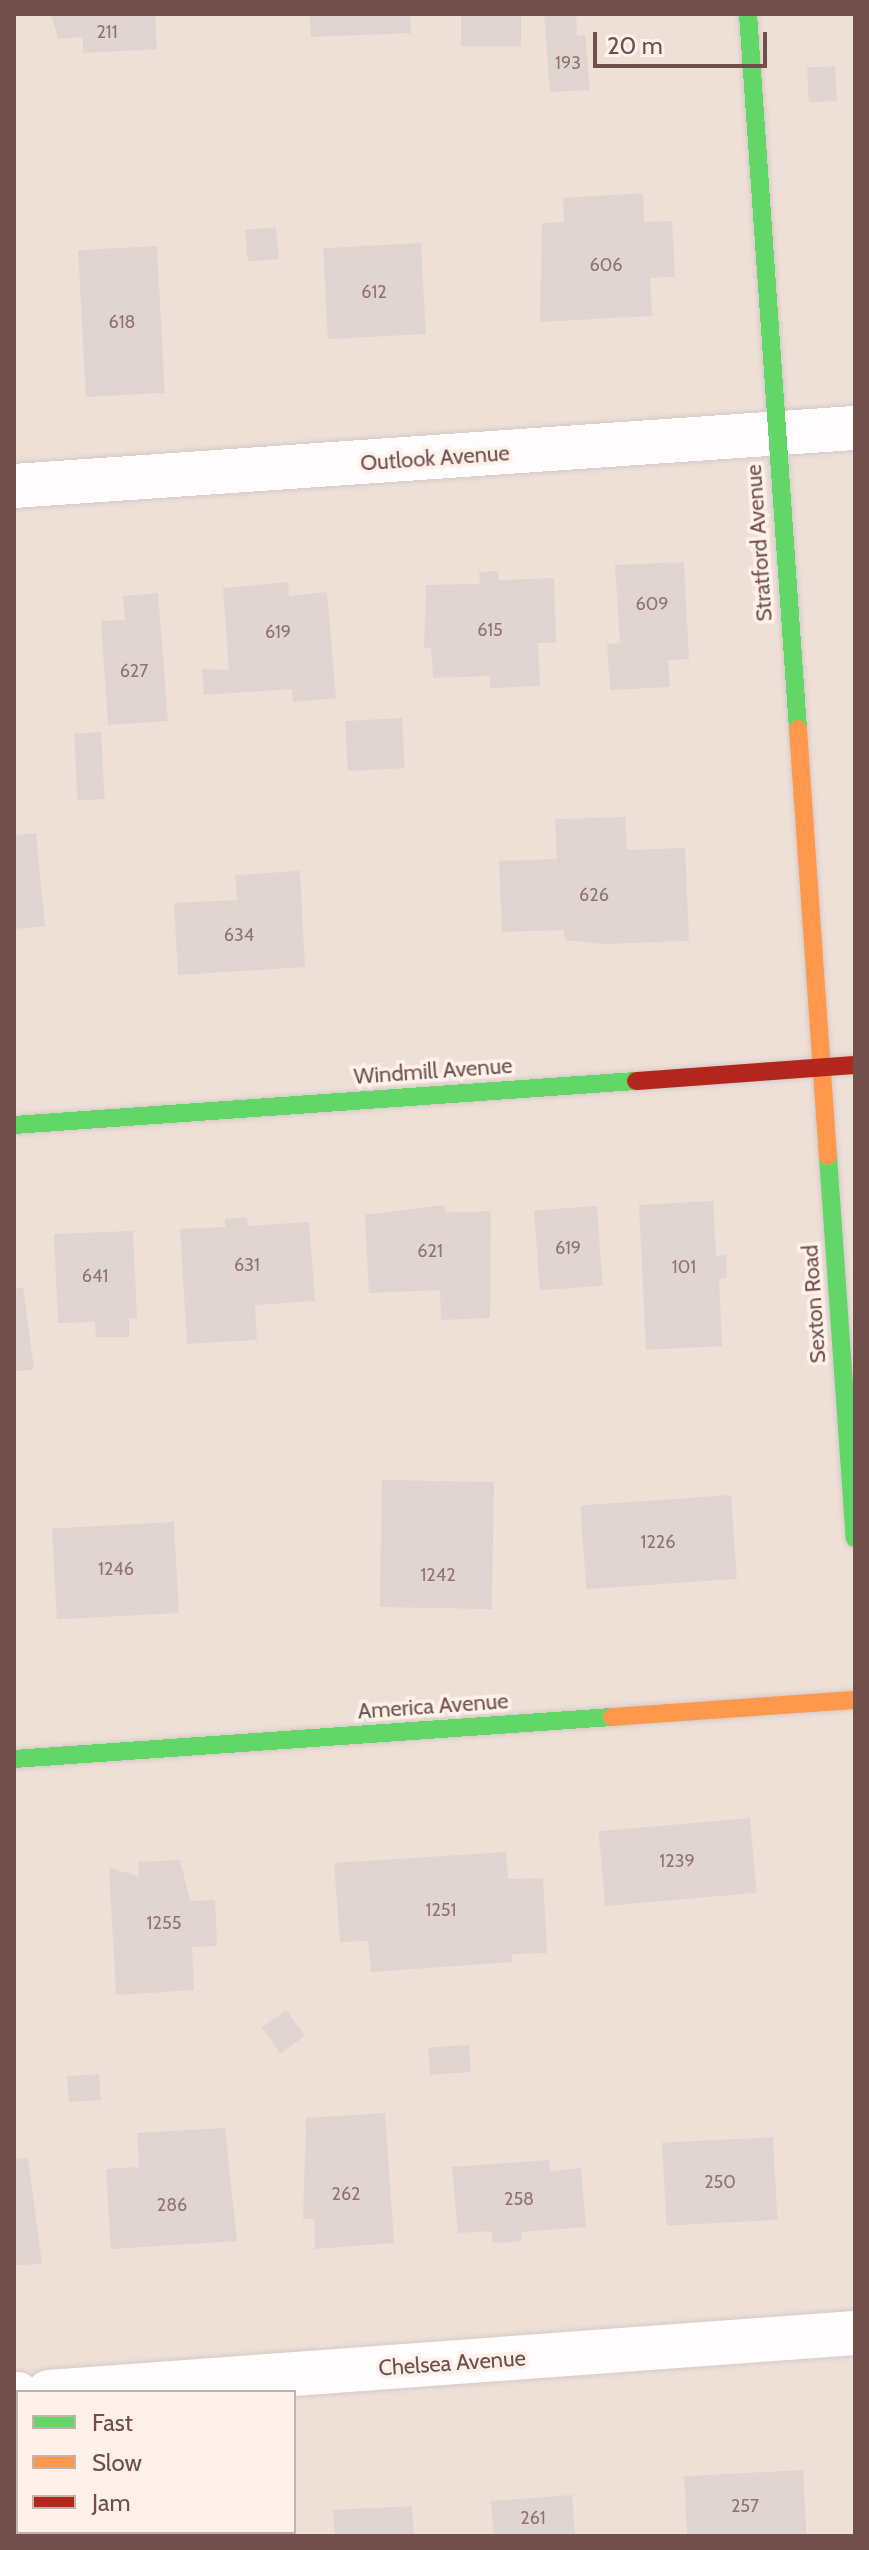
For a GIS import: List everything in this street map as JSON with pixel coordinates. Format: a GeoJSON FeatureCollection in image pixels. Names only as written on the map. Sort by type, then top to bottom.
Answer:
{"type":"FeatureCollection","features":[{"type":"Feature","properties":{"kind":"street","name":"Stratford Avenue"},"geometry":{"type":"LineString","coordinates":[[748,14],[820,1068]]}},
{"type":"Feature","properties":{"kind":"street","name":"Outlook Avenue"},"geometry":{"type":"LineString","coordinates":[[14,486],[855,428]]}},
{"type":"Feature","properties":{"kind":"street","name":"Windmill Avenue"},"geometry":{"type":"LineString","coordinates":[[14,1125],[855,1065]]}},
{"type":"Feature","properties":{"kind":"street","name":"Sexton Road"},"geometry":{"type":"LineString","coordinates":[[820,1068],[855,1538]]}},
{"type":"Feature","properties":{"kind":"street","name":"America Avenue"},"geometry":{"type":"LineString","coordinates":[[14,1759],[855,1700]]}},
{"type":"Feature","properties":{"kind":"street","name":"Chelsea Avenue"},"geometry":{"type":"LineString","coordinates":[[76,2390],[855,2333]]}},
{"type":"Feature","properties":{"kind":"shaded area"},"geometry":{"type":"Polygon","coordinates":[[[14,14],[855,14],[855,2536],[14,2536],[14,14]]]}},
{"type":"Feature","properties":{"kind":"building"},"geometry":{"type":"Polygon","coordinates":[[[51,14],[155,14],[157,49],[83,53],[83,37],[58,39],[51,14]]]}},
{"type":"Feature","properties":{"kind":"building"},"geometry":{"type":"Polygon","coordinates":[[[310,14],[410,14],[411,33],[311,37],[310,14]]]}},
{"type":"Feature","properties":{"kind":"building"},"geometry":{"type":"Polygon","coordinates":[[[461,14],[521,14],[521,46],[461,46],[461,14]]]}},
{"type":"Feature","properties":{"kind":"building"},"geometry":{"type":"Polygon","coordinates":[[[544,14],[576,14],[577,36],[585,35],[590,90],[550,92],[544,14]]]}},
{"type":"Feature","properties":{"kind":"building"},"geometry":{"type":"Polygon","coordinates":[[[835,66],[837,101],[809,102],[807,67],[835,66]]]}},
{"type":"Feature","properties":{"kind":"building"},"geometry":{"type":"Polygon","coordinates":[[[643,193],[644,222],[672,221],[675,277],[650,278],[652,316],[540,322],[542,223],[564,222],[563,198],[643,193]]]}},
{"type":"Feature","properties":{"kind":"building"},"geometry":{"type":"Polygon","coordinates":[[[276,227],[279,259],[248,262],[245,230],[276,227]]]}},
{"type":"Feature","properties":{"kind":"building"},"geometry":{"type":"Polygon","coordinates":[[[421,243],[426,334],[328,339],[323,248],[421,243]]]}},
{"type":"Feature","properties":{"kind":"building"},"geometry":{"type":"Polygon","coordinates":[[[157,246],[165,393],[86,397],[78,250],[157,246]]]}},
{"type":"Feature","properties":{"kind":"building"},"geometry":{"type":"Polygon","coordinates":[[[684,562],[689,659],[668,660],[670,687],[610,690],[607,644],[620,643],[615,565],[684,562]]]}},
{"type":"Feature","properties":{"kind":"building"},"geometry":{"type":"Polygon","coordinates":[[[498,571],[499,580],[554,578],[556,643],[538,643],[540,686],[490,688],[490,676],[433,678],[431,647],[424,648],[426,585],[480,584],[479,572],[498,571]]]}},
{"type":"Feature","properties":{"kind":"building"},"geometry":{"type":"Polygon","coordinates":[[[288,582],[289,596],[327,592],[336,698],[293,702],[292,689],[204,695],[202,669],[229,670],[223,588],[288,582]]]}},
{"type":"Feature","properties":{"kind":"building"},"geometry":{"type":"Polygon","coordinates":[[[158,593],[168,721],[108,725],[101,621],[125,620],[123,596],[158,593]]]}},
{"type":"Feature","properties":{"kind":"building"},"geometry":{"type":"Polygon","coordinates":[[[402,718],[405,768],[348,771],[345,721],[402,718]]]}},
{"type":"Feature","properties":{"kind":"building"},"geometry":{"type":"Polygon","coordinates":[[[101,732],[105,799],[78,800],[74,733],[101,732]]]}},
{"type":"Feature","properties":{"kind":"building"},"geometry":{"type":"Polygon","coordinates":[[[625,817],[627,850],[685,848],[689,941],[601,944],[565,940],[564,930],[502,932],[499,861],[557,859],[555,819],[625,817]]]}},
{"type":"Feature","properties":{"kind":"building"},"geometry":{"type":"Polygon","coordinates":[[[36,833],[45,926],[14,929],[14,835],[36,833]]]}},
{"type":"Feature","properties":{"kind":"building"},"geometry":{"type":"Polygon","coordinates":[[[300,871],[305,967],[178,975],[174,903],[237,900],[235,875],[300,871]]]}},
{"type":"Feature","properties":{"kind":"building"},"geometry":{"type":"Polygon","coordinates":[[[713,1201],[716,1256],[726,1255],[727,1278],[719,1279],[722,1346],[646,1350],[639,1205],[713,1201]]]}},
{"type":"Feature","properties":{"kind":"building"},"geometry":{"type":"Polygon","coordinates":[[[444,1205],[445,1213],[491,1211],[490,1318],[441,1320],[440,1290],[369,1293],[365,1215],[444,1205]]]}},
{"type":"Feature","properties":{"kind":"building"},"geometry":{"type":"Polygon","coordinates":[[[597,1206],[603,1286],[540,1290],[534,1210],[597,1206]]]}},
{"type":"Feature","properties":{"kind":"building"},"geometry":{"type":"Polygon","coordinates":[[[247,1217],[248,1226],[309,1222],[315,1301],[255,1305],[257,1340],[187,1344],[180,1229],[225,1227],[225,1219],[247,1217]]]}},
{"type":"Feature","properties":{"kind":"building"},"geometry":{"type":"Polygon","coordinates":[[[133,1231],[137,1318],[129,1318],[129,1337],[96,1337],[95,1322],[58,1323],[54,1234],[133,1231]]]}},
{"type":"Feature","properties":{"kind":"building"},"geometry":{"type":"Polygon","coordinates":[[[23,1287],[34,1369],[14,1372],[14,1289],[23,1287]]]}},
{"type":"Feature","properties":{"kind":"building"},"geometry":{"type":"Polygon","coordinates":[[[382,1480],[494,1482],[492,1609],[380,1607],[382,1480]]]}},
{"type":"Feature","properties":{"kind":"building"},"geometry":{"type":"Polygon","coordinates":[[[731,1495],[737,1579],[586,1589],[580,1506],[731,1495]]]}},
{"type":"Feature","properties":{"kind":"building"},"geometry":{"type":"Polygon","coordinates":[[[174,1522],[179,1613],[57,1619],[52,1528],[174,1522]]]}},
{"type":"Feature","properties":{"kind":"building"},"geometry":{"type":"Polygon","coordinates":[[[750,1818],[757,1893],[605,1906],[599,1831],[750,1818]]]}},
{"type":"Feature","properties":{"kind":"building"},"geometry":{"type":"Polygon","coordinates":[[[506,1852],[508,1879],[543,1878],[547,1953],[512,1954],[512,1962],[371,1972],[368,1941],[340,1942],[334,1863],[506,1852]]]}},
{"type":"Feature","properties":{"kind":"building"},"geometry":{"type":"Polygon","coordinates":[[[180,1860],[190,1901],[215,1900],[217,1946],[192,1947],[194,1990],[116,1995],[109,1868],[139,1876],[138,1862],[180,1860]]]}},
{"type":"Feature","properties":{"kind":"building"},"geometry":{"type":"Polygon","coordinates":[[[286,2010],[305,2036],[281,2054],[262,2028],[286,2010]]]}},
{"type":"Feature","properties":{"kind":"building"},"geometry":{"type":"Polygon","coordinates":[[[469,2045],[471,2072],[430,2075],[428,2048],[469,2045]]]}},
{"type":"Feature","properties":{"kind":"building"},"geometry":{"type":"Polygon","coordinates":[[[99,2074],[101,2100],[69,2102],[67,2076],[99,2074]]]}},
{"type":"Feature","properties":{"kind":"building"},"geometry":{"type":"Polygon","coordinates":[[[385,2113],[394,2243],[315,2249],[314,2219],[303,2219],[306,2118],[385,2113]]]}},
{"type":"Feature","properties":{"kind":"building"},"geometry":{"type":"Polygon","coordinates":[[[225,2128],[237,2241],[111,2249],[106,2169],[139,2167],[137,2133],[225,2128]]]}},
{"type":"Feature","properties":{"kind":"building"},"geometry":{"type":"Polygon","coordinates":[[[773,2137],[777,2220],[666,2226],[662,2143],[773,2137]]]}},
{"type":"Feature","properties":{"kind":"building"},"geometry":{"type":"Polygon","coordinates":[[[28,2158],[42,2264],[14,2265],[14,2159],[28,2158]]]}},
{"type":"Feature","properties":{"kind":"building"},"geometry":{"type":"Polygon","coordinates":[[[549,2160],[550,2171],[581,2168],[586,2227],[521,2232],[522,2241],[493,2243],[491,2231],[458,2233],[452,2167],[549,2160]]]}},
{"type":"Feature","properties":{"kind":"building"},"geometry":{"type":"Polygon","coordinates":[[[803,2470],[806,2536],[687,2536],[684,2476],[803,2470]]]}},
{"type":"Feature","properties":{"kind":"building"},"geometry":{"type":"Polygon","coordinates":[[[572,2495],[575,2536],[494,2536],[491,2501],[572,2495]]]}},
{"type":"Feature","properties":{"kind":"building"},"geometry":{"type":"Polygon","coordinates":[[[412,2506],[414,2536],[335,2536],[333,2510],[412,2506]]]}},
{"type":"Feature","properties":{"kind":"building"},"geometry":{"type":"Polygon","coordinates":[[[116,2534],[257,2534],[257,2536],[116,2534]]]}},
{"type":"Feature","properties":{"kind":"traffic: fast"},"geometry":{"type":"LineString","coordinates":[[748,14],[798,729]]}},
{"type":"Feature","properties":{"kind":"traffic: fast"},"geometry":{"type":"LineString","coordinates":[[14,1125],[636,1081]]}},
{"type":"Feature","properties":{"kind":"traffic: fast"},"geometry":{"type":"LineString","coordinates":[[828,1156],[855,1538]]}},
{"type":"Feature","properties":{"kind":"traffic: fast"},"geometry":{"type":"LineString","coordinates":[[14,1759],[612,1717]]}},
{"type":"Feature","properties":{"kind":"traffic: slow"},"geometry":{"type":"LineString","coordinates":[[798,729],[828,1156]]}},
{"type":"Feature","properties":{"kind":"traffic: slow"},"geometry":{"type":"LineString","coordinates":[[612,1717],[855,1700]]}},
{"type":"Feature","properties":{"kind":"traffic: jam"},"geometry":{"type":"LineString","coordinates":[[636,1081],[855,1065]]}}]}
